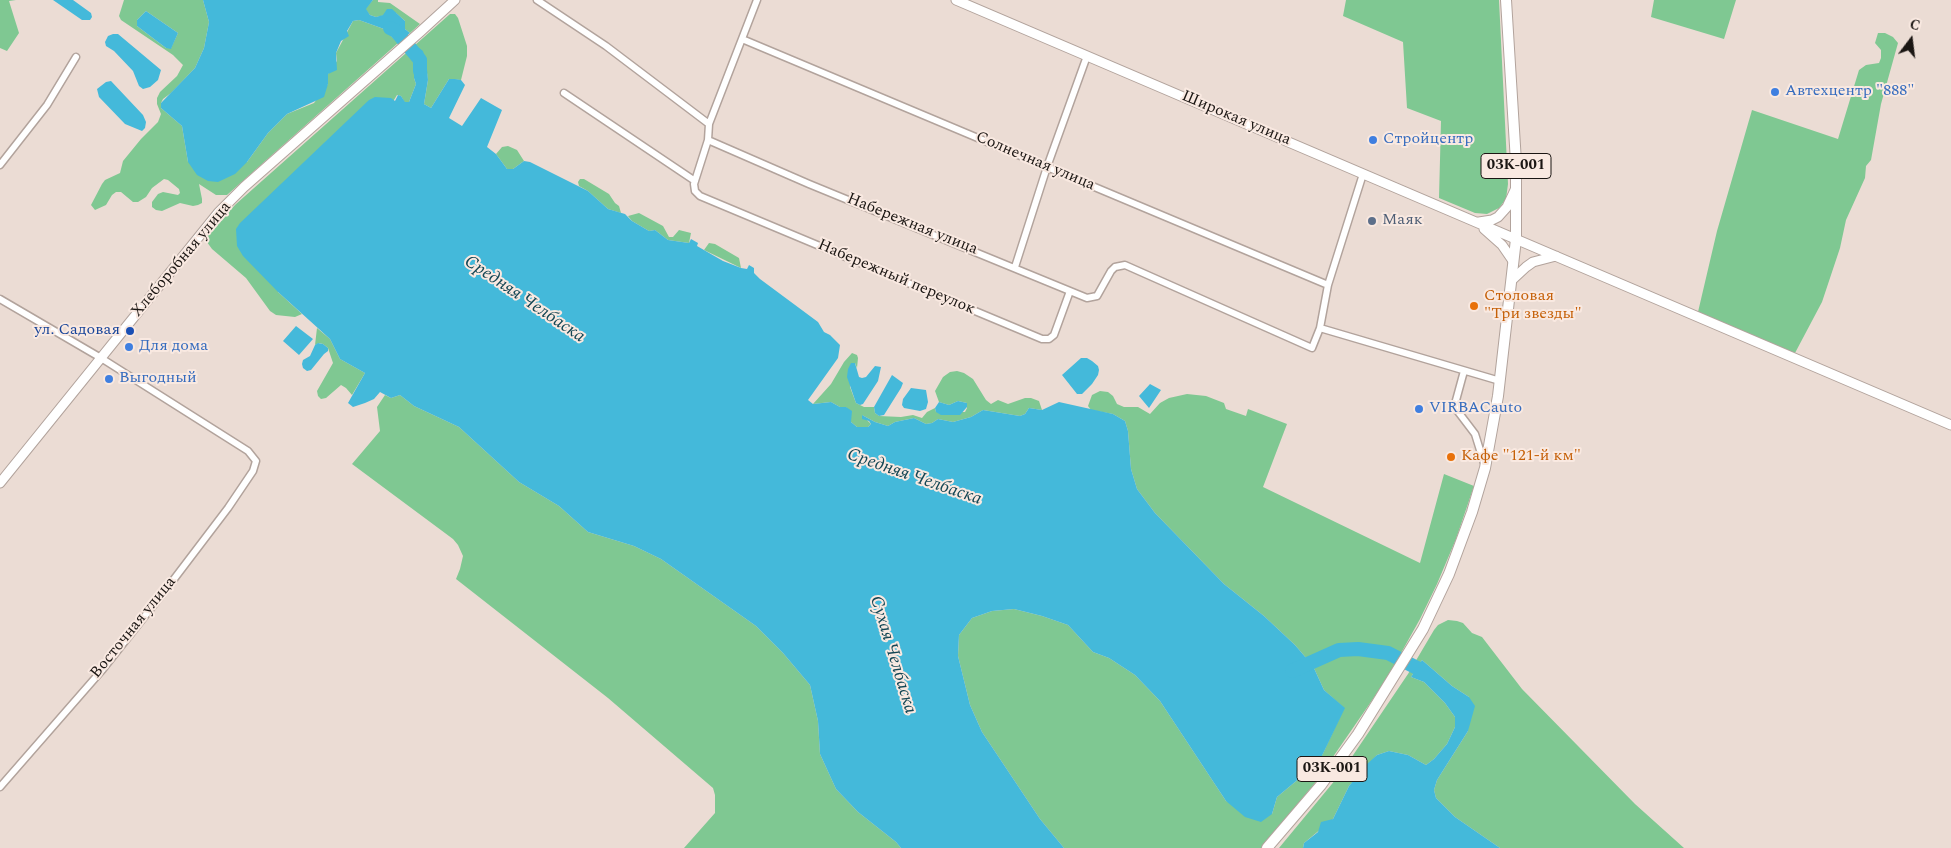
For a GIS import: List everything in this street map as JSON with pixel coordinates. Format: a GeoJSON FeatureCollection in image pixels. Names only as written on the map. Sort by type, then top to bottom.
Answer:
{"type":"FeatureCollection","features":[{"type":"Feature","properties":{"kind":"main road","name":"03К-001"},"geometry":{"type":"LineString","coordinates":[[1268,848],[1321,785],[1358,734],[1423,629],[1449,574],[1472,512],[1485,468],[1500,382],[1516,239],[1516,189],[1506,0]]}},
{"type":"Feature","properties":{"kind":"street","name":"Хлеборобная улица"},"geometry":{"type":"LineString","coordinates":[[0,483],[218,212],[455,0]]}},
{"type":"Feature","properties":{"kind":"street"},"geometry":{"type":"LineString","coordinates":[[537,0],[606,46],[709,124]]}},
{"type":"Feature","properties":{"kind":"street"},"geometry":{"type":"LineString","coordinates":[[564,93],[695,181],[708,140],[709,124],[757,0]]}},
{"type":"Feature","properties":{"kind":"street","name":"Широкая улица"},"geometry":{"type":"LineString","coordinates":[[956,0],[1951,424]]}},
{"type":"Feature","properties":{"kind":"street","name":"Солнечная улица"},"geometry":{"type":"LineString","coordinates":[[742,39],[1328,286]]}},
{"type":"Feature","properties":{"kind":"street"},"geometry":{"type":"LineString","coordinates":[[1015,267],[1047,167],[1087,56]]}},
{"type":"Feature","properties":{"kind":"street"},"geometry":{"type":"LineString","coordinates":[[0,166],[46,105],[76,57]]}},
{"type":"Feature","properties":{"kind":"street","name":"Набережная улица"},"geometry":{"type":"LineString","coordinates":[[708,140],[808,184],[1087,298],[1097,296],[1111,271],[1119,265],[1126,265],[1312,348],[1320,328]]}},
{"type":"Feature","properties":{"kind":"street"},"geometry":{"type":"LineString","coordinates":[[1363,174],[1328,286],[1320,328],[1500,382]]}},
{"type":"Feature","properties":{"kind":"street","name":"Набережный переулок"},"geometry":{"type":"LineString","coordinates":[[695,181],[695,191],[700,196],[1042,339],[1049,339],[1054,336],[1070,290]]}},
{"type":"Feature","properties":{"kind":"street"},"geometry":{"type":"LineString","coordinates":[[1476,222],[1486,222],[1498,217],[1507,207],[1516,189]]}},
{"type":"Feature","properties":{"kind":"street"},"geometry":{"type":"LineString","coordinates":[[1476,222],[1502,245],[1514,261]]}},
{"type":"Feature","properties":{"kind":"street"},"geometry":{"type":"LineString","coordinates":[[1512,280],[1533,262],[1556,256]]}},
{"type":"Feature","properties":{"kind":"street"},"geometry":{"type":"LineString","coordinates":[[0,299],[101,358]]}},
{"type":"Feature","properties":{"kind":"street","name":"Восточная улица"},"geometry":{"type":"LineString","coordinates":[[0,787],[96,676],[170,583],[228,508],[253,471],[256,461],[248,451],[101,358]]}},
{"type":"Feature","properties":{"kind":"street"},"geometry":{"type":"LineString","coordinates":[[1464,371],[1455,404],[1456,409],[1475,434],[1485,468]]}},
{"type":"Feature","properties":{"kind":"green space"},"geometry":{"type":"Polygon","coordinates":[[[0,0],[16,0],[9,1],[19,33],[7,51],[0,48],[0,0]]]}},
{"type":"Feature","properties":{"kind":"green space"},"geometry":{"type":"Polygon","coordinates":[[[124,0],[203,0],[209,22],[204,48],[195,68],[161,103],[161,108],[182,126],[188,162],[247,162],[268,133],[287,114],[314,103],[328,84],[328,74],[337,61],[336,53],[353,21],[359,20],[384,29],[398,43],[227,195],[216,195],[199,184],[202,203],[193,206],[180,203],[162,211],[156,210],[152,207],[152,202],[158,194],[163,192],[178,195],[180,193],[179,189],[164,179],[152,188],[146,197],[138,202],[133,202],[121,192],[116,192],[106,205],[95,210],[91,205],[102,184],[105,180],[120,173],[123,161],[158,122],[161,114],[157,98],[160,92],[177,76],[183,65],[173,55],[121,20],[119,16],[124,0]],[[146,11],[137,20],[137,26],[166,48],[171,48],[178,33],[146,11]]]}},
{"type":"Feature","properties":{"kind":"green space"},"geometry":{"type":"Polygon","coordinates":[[[373,0],[390,3],[420,24],[410,33],[405,29],[405,21],[396,13],[376,17],[370,15],[365,9],[373,0]]]}},
{"type":"Feature","properties":{"kind":"green space"},"geometry":{"type":"Polygon","coordinates":[[[1346,0],[1499,0],[1508,184],[1506,199],[1499,208],[1487,214],[1475,213],[1439,198],[1441,121],[1407,108],[1403,42],[1343,16],[1346,0]]]}},
{"type":"Feature","properties":{"kind":"green space"},"geometry":{"type":"Polygon","coordinates":[[[1654,0],[1736,0],[1724,39],[1651,17],[1654,0]]]}},
{"type":"Feature","properties":{"kind":"green space"},"geometry":{"type":"Polygon","coordinates":[[[450,14],[455,14],[458,18],[467,46],[467,56],[461,80],[449,79],[431,108],[424,104],[428,80],[425,58],[414,78],[416,84],[409,102],[405,103],[401,96],[397,95],[278,292],[302,314],[295,317],[276,315],[270,311],[246,278],[212,249],[204,238],[236,204],[450,14]]]}},
{"type":"Feature","properties":{"kind":"green space"},"geometry":{"type":"Polygon","coordinates":[[[1878,33],[1885,33],[1893,37],[1898,43],[1881,104],[1871,160],[1866,166],[1865,178],[1846,220],[1840,248],[1822,302],[1795,353],[1698,312],[1717,231],[1752,110],[1838,139],[1859,70],[1866,65],[1879,63],[1881,58],[1881,50],[1875,43],[1878,33]]]}},
{"type":"Feature","properties":{"kind":"green space"},"geometry":{"type":"Polygon","coordinates":[[[508,146],[517,150],[524,161],[513,169],[507,169],[496,154],[502,147],[508,146]]]}},
{"type":"Feature","properties":{"kind":"green space"},"geometry":{"type":"Polygon","coordinates":[[[580,179],[584,179],[609,194],[619,206],[621,213],[608,209],[588,191],[579,186],[578,182],[580,179]]]}},
{"type":"Feature","properties":{"kind":"green space"},"geometry":{"type":"Polygon","coordinates":[[[639,213],[663,226],[669,237],[673,237],[679,230],[691,233],[689,243],[668,240],[655,230],[649,231],[632,221],[628,216],[639,213]]]}},
{"type":"Feature","properties":{"kind":"green space"},"geometry":{"type":"Polygon","coordinates":[[[709,243],[715,244],[739,258],[741,268],[704,250],[709,243]]]}},
{"type":"Feature","properties":{"kind":"green space"},"geometry":{"type":"Polygon","coordinates":[[[317,328],[330,339],[340,359],[365,373],[352,395],[341,385],[326,398],[321,399],[318,396],[317,391],[333,363],[328,348],[319,343],[315,345],[317,328]]]}},
{"type":"Feature","properties":{"kind":"green space"},"geometry":{"type":"Polygon","coordinates":[[[852,353],[857,355],[858,358],[857,368],[855,363],[850,387],[856,403],[864,407],[874,407],[875,413],[879,416],[901,417],[913,415],[922,418],[927,412],[935,408],[936,412],[965,412],[967,403],[958,401],[949,405],[939,402],[935,391],[943,377],[950,372],[957,371],[973,379],[986,400],[991,404],[998,400],[1008,404],[1025,398],[1031,398],[1039,401],[1042,410],[1029,408],[1025,414],[1020,416],[983,410],[971,417],[953,422],[938,419],[926,424],[914,418],[895,422],[888,426],[862,415],[871,424],[868,427],[857,427],[851,422],[846,407],[840,407],[831,402],[813,404],[831,384],[844,362],[852,353]]]}},
{"type":"Feature","properties":{"kind":"green space"},"geometry":{"type":"Polygon","coordinates":[[[1100,391],[1108,392],[1113,396],[1117,404],[1124,407],[1138,407],[1150,414],[1160,403],[1169,398],[1187,394],[1206,396],[1224,403],[1226,409],[1246,416],[1248,409],[1287,424],[1263,487],[1420,563],[1444,474],[1474,486],[1456,539],[1437,584],[1386,680],[1315,783],[1261,848],[1064,848],[1040,819],[982,732],[970,705],[958,656],[959,635],[972,618],[992,611],[1014,609],[1068,625],[1093,652],[1109,658],[1135,675],[1160,701],[1226,801],[1272,814],[1277,797],[1319,762],[1344,708],[1324,690],[1313,666],[1295,645],[1264,616],[1224,584],[1155,513],[1137,489],[1131,469],[1128,431],[1125,421],[1113,414],[1091,410],[1088,406],[1092,395],[1100,391]]]}},
{"type":"Feature","properties":{"kind":"green space"},"geometry":{"type":"Polygon","coordinates":[[[385,395],[391,398],[400,395],[414,406],[459,427],[519,482],[559,506],[588,532],[634,546],[661,559],[756,626],[783,653],[810,685],[818,721],[820,754],[836,789],[858,812],[901,848],[684,848],[715,813],[713,788],[608,698],[456,579],[463,556],[453,539],[352,464],[380,431],[377,407],[385,395]]]}},
{"type":"Feature","properties":{"kind":"green space"},"geometry":{"type":"Polygon","coordinates":[[[1448,620],[1463,623],[1472,633],[1482,637],[1522,689],[1635,804],[1684,848],[1500,848],[1455,817],[1436,798],[1434,790],[1437,780],[1468,731],[1469,697],[1452,686],[1422,660],[1411,677],[1424,682],[1445,703],[1455,717],[1455,727],[1447,744],[1426,765],[1408,755],[1389,751],[1377,755],[1349,786],[1333,819],[1304,843],[1303,848],[1279,848],[1341,773],[1408,674],[1434,630],[1438,625],[1448,620]]]}},
{"type":"Feature","properties":{"kind":"water"},"geometry":{"type":"Polygon","coordinates":[[[53,0],[73,0],[91,13],[92,17],[90,20],[82,20],[53,0]]]}},
{"type":"Feature","properties":{"kind":"water"},"geometry":{"type":"Polygon","coordinates":[[[203,0],[373,0],[366,9],[370,15],[376,17],[383,15],[387,9],[392,9],[405,21],[405,29],[410,33],[398,43],[384,29],[359,20],[353,21],[347,31],[349,36],[341,41],[336,53],[337,70],[328,74],[328,84],[324,97],[287,114],[268,133],[247,162],[235,174],[218,182],[208,181],[197,175],[188,162],[182,126],[161,108],[161,103],[195,68],[204,48],[209,22],[203,0]]]}},
{"type":"Feature","properties":{"kind":"water"},"geometry":{"type":"Polygon","coordinates":[[[146,11],[178,33],[171,49],[166,48],[137,26],[137,20],[146,11]]]}},
{"type":"Feature","properties":{"kind":"water"},"geometry":{"type":"Polygon","coordinates":[[[118,34],[161,70],[158,80],[150,87],[143,89],[139,86],[133,71],[114,51],[106,46],[105,42],[108,36],[118,34]]]}},
{"type":"Feature","properties":{"kind":"water","name":"Сухая Челбаска"},"geometry":{"type":"Polygon","coordinates":[[[419,48],[423,51],[428,80],[424,104],[431,108],[449,79],[455,79],[461,80],[465,85],[449,118],[462,126],[481,98],[502,110],[487,147],[496,154],[507,169],[513,169],[524,161],[530,162],[588,191],[608,209],[625,214],[632,221],[649,231],[655,230],[668,240],[689,243],[691,239],[698,243],[697,246],[723,261],[747,269],[749,265],[754,268],[754,273],[760,279],[818,322],[824,332],[840,345],[838,358],[808,400],[813,404],[831,402],[840,407],[846,407],[852,411],[851,422],[857,427],[868,427],[871,424],[869,421],[862,419],[862,415],[888,426],[895,422],[914,418],[926,424],[938,419],[953,422],[971,417],[983,410],[1020,416],[1025,414],[1029,408],[1042,410],[1059,402],[1113,414],[1125,421],[1128,431],[1131,469],[1137,489],[1155,513],[1224,584],[1264,616],[1295,645],[1313,666],[1324,690],[1345,708],[1319,762],[1277,797],[1272,814],[1261,822],[1245,817],[1226,801],[1160,701],[1135,675],[1109,658],[1093,652],[1068,625],[1014,609],[992,611],[972,618],[959,635],[958,656],[970,705],[982,732],[1040,819],[1064,848],[901,848],[858,812],[836,789],[820,754],[818,721],[810,685],[783,653],[756,626],[661,559],[634,546],[588,532],[559,506],[519,482],[459,427],[414,406],[400,395],[391,398],[380,392],[374,399],[353,407],[348,403],[365,373],[340,359],[330,339],[278,292],[243,256],[237,246],[236,229],[240,223],[369,100],[375,97],[391,98],[395,101],[398,95],[405,102],[409,102],[416,84],[414,62],[419,48]]]}},
{"type":"Feature","properties":{"kind":"water"},"geometry":{"type":"Polygon","coordinates":[[[111,81],[143,115],[146,122],[145,128],[142,131],[125,124],[99,97],[97,89],[106,82],[111,81]]]}},
{"type":"Feature","properties":{"kind":"water"},"geometry":{"type":"Polygon","coordinates":[[[296,326],[313,339],[299,355],[283,341],[296,326]]]}},
{"type":"Feature","properties":{"kind":"water"},"geometry":{"type":"Polygon","coordinates":[[[318,343],[328,348],[328,351],[311,370],[307,371],[303,368],[303,360],[310,356],[315,345],[318,343]]]}},
{"type":"Feature","properties":{"kind":"water"},"geometry":{"type":"Polygon","coordinates":[[[1081,358],[1087,358],[1092,361],[1098,366],[1099,370],[1092,384],[1082,394],[1077,394],[1062,375],[1081,358]]]}},
{"type":"Feature","properties":{"kind":"water"},"geometry":{"type":"Polygon","coordinates":[[[851,363],[855,363],[859,377],[862,378],[866,377],[875,366],[881,367],[878,381],[863,404],[860,405],[856,403],[847,377],[851,363]]]}},
{"type":"Feature","properties":{"kind":"water"},"geometry":{"type":"Polygon","coordinates":[[[892,375],[903,383],[884,415],[879,416],[875,413],[874,407],[892,375]]]}},
{"type":"Feature","properties":{"kind":"water"},"geometry":{"type":"Polygon","coordinates":[[[1150,384],[1161,390],[1149,408],[1139,396],[1150,384]]]}},
{"type":"Feature","properties":{"kind":"water"},"geometry":{"type":"Polygon","coordinates":[[[911,388],[926,390],[928,402],[926,409],[920,411],[904,408],[902,405],[903,399],[911,388]]]}},
{"type":"Feature","properties":{"kind":"water"},"geometry":{"type":"Polygon","coordinates":[[[958,401],[967,403],[967,407],[960,415],[941,415],[936,412],[935,408],[939,402],[949,405],[958,401]]]}},
{"type":"Feature","properties":{"kind":"water"},"geometry":{"type":"Polygon","coordinates":[[[1422,660],[1452,686],[1469,697],[1475,706],[1468,731],[1437,780],[1434,790],[1436,798],[1455,817],[1500,848],[1303,848],[1304,843],[1318,832],[1321,822],[1333,819],[1349,786],[1377,755],[1389,751],[1408,755],[1426,765],[1447,744],[1455,727],[1455,717],[1445,703],[1424,682],[1411,677],[1422,660]]]}},
{"type":"Feature","properties":{"kind":"waterway","name":"Средняя Челбаска"},"geometry":{"type":"LineString","coordinates":[[390,28],[396,31],[420,60],[420,71]]}},
{"type":"Feature","properties":{"kind":"waterway","name":"Средняя Челбаска"},"geometry":{"type":"LineString","coordinates":[[1292,671],[1339,650],[1358,649],[1388,653],[1423,671],[1431,678]]}},
{"type":"Feature","properties":{"kind":"place","name":"Автехцентр \"888\""},"geometry":{"type":"Point","coordinates":[1775,92]}},
{"type":"Feature","properties":{"kind":"place","name":"Стройцентр"},"geometry":{"type":"Point","coordinates":[1373,140]}},
{"type":"Feature","properties":{"kind":"place","name":"Маяк"},"geometry":{"type":"Point","coordinates":[1372,221]}},
{"type":"Feature","properties":{"kind":"place","name":"Столовая \"Три звезды\""},"geometry":{"type":"Point","coordinates":[1474,306]}},
{"type":"Feature","properties":{"kind":"place","name":"ул. Садовая"},"geometry":{"type":"Point","coordinates":[130,331]}},
{"type":"Feature","properties":{"kind":"place","name":"Для дома"},"geometry":{"type":"Point","coordinates":[129,347]}},
{"type":"Feature","properties":{"kind":"place","name":"Выгодный"},"geometry":{"type":"Point","coordinates":[109,379]}},
{"type":"Feature","properties":{"kind":"place","name":"VIRBACauto"},"geometry":{"type":"Point","coordinates":[1419,409]}},
{"type":"Feature","properties":{"kind":"place","name":"Кафе \"121-й км\""},"geometry":{"type":"Point","coordinates":[1451,457]}}]}
